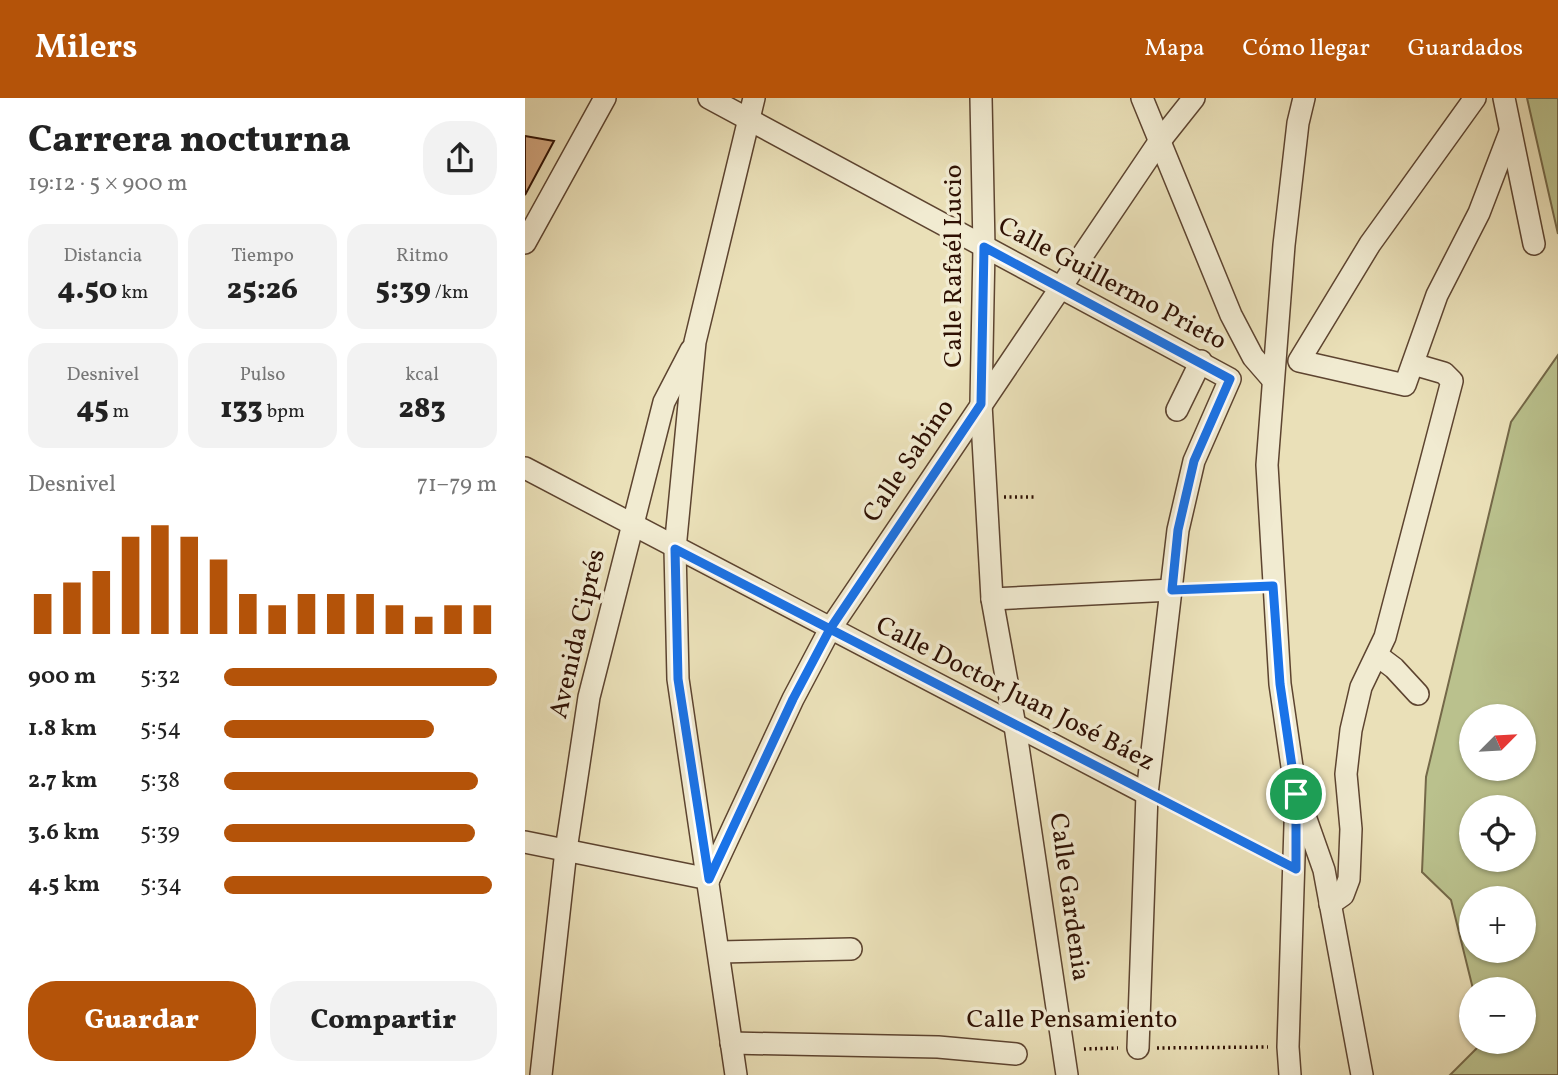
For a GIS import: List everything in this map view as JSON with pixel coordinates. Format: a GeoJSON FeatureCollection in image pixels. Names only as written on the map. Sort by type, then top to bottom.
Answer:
{"type":"FeatureCollection","features":[{"type":"Feature","properties":{"kind":"street"},"geometry":{"type":"LineString","coordinates":[[525,243],[605,98]]}},
{"type":"Feature","properties":{"kind":"street","name":"Calle Guillermo Prieto"},"geometry":{"type":"LineString","coordinates":[[709,98],[1230,379],[1194,461],[1178,530],[1172,590]]}},
{"type":"Feature","properties":{"kind":"street"},"geometry":{"type":"LineString","coordinates":[[736,1075],[678,679],[675,549],[695,342],[754,98]]}},
{"type":"Feature","properties":{"kind":"street","name":"Calle Rafaél Lucio"},"geometry":{"type":"LineString","coordinates":[[981,98],[984,247],[981,404],[985,497],[992,599],[1015,726]]}},
{"type":"Feature","properties":{"kind":"street"},"geometry":{"type":"LineString","coordinates":[[1142,98],[1231,315],[1253,357],[1273,380]]}},
{"type":"Feature","properties":{"kind":"street","name":"Calle Sabino"},"geometry":{"type":"LineString","coordinates":[[709,879],[793,699],[830,629],[1159,142],[1194,98]]}},
{"type":"Feature","properties":{"kind":"street"},"geometry":{"type":"LineString","coordinates":[[1290,1075],[1288,1047],[1296,869],[1296,794],[1280,684],[1267,465],[1284,245],[1298,123],[1304,98]]}},
{"type":"Feature","properties":{"kind":"street"},"geometry":{"type":"LineString","coordinates":[[1475,98],[1370,244],[1299,361],[1405,385],[1437,295],[1479,213],[1510,132]]}},
{"type":"Feature","properties":{"kind":"street"},"geometry":{"type":"LineString","coordinates":[[1504,98],[1534,244]]}},
{"type":"Feature","properties":{"kind":"street","name":"Avenida Ciprés"},"geometry":{"type":"LineString","coordinates":[[541,1075],[566,850],[589,697],[664,402],[695,342]]}},
{"type":"Feature","properties":{"kind":"street"},"geometry":{"type":"LineString","coordinates":[[1177,410],[1201,361]]}},
{"type":"Feature","properties":{"kind":"street"},"geometry":{"type":"LineString","coordinates":[[1330,904],[1342,895],[1349,879],[1351,830],[1346,774],[1351,730],[1361,688],[1378,656],[1400,584],[1452,381],[1444,373],[1413,364]]}},
{"type":"Feature","properties":{"kind":"street","name":"Calle Doctor Juan José Báez"},"geometry":{"type":"LineString","coordinates":[[525,468],[675,549],[1147,794]]}},
{"type":"Feature","properties":{"kind":"street"},"geometry":{"type":"LineString","coordinates":[[992,599],[1172,590],[1147,794],[1138,1048]]}},
{"type":"Feature","properties":{"kind":"street"},"geometry":{"type":"LineString","coordinates":[[1378,656],[1394,668],[1418,694]]}},
{"type":"Feature","properties":{"kind":"street","name":"Calle Gardenia"},"geometry":{"type":"LineString","coordinates":[[1015,726],[1067,1075]]}},
{"type":"Feature","properties":{"kind":"street"},"geometry":{"type":"LineString","coordinates":[[1296,794],[1324,870],[1362,1075]]}},
{"type":"Feature","properties":{"kind":"street"},"geometry":{"type":"LineString","coordinates":[[525,842],[709,879]]}},
{"type":"Feature","properties":{"kind":"street"},"geometry":{"type":"LineString","coordinates":[[720,952],[851,949]]}},
{"type":"Feature","properties":{"kind":"street","name":"Calle Pensamiento"},"geometry":{"type":"LineString","coordinates":[[731,1044],[939,1047],[1016,1054]]}},
{"type":"Feature","properties":{"kind":"path"},"geometry":{"type":"LineString","coordinates":[[985,497],[1037,497]]}},
{"type":"Feature","properties":{"kind":"path"},"geometry":{"type":"LineString","coordinates":[[1172,590],[1273,586]]}},
{"type":"Feature","properties":{"kind":"path","name":"Calle Doctor Juan José Báez"},"geometry":{"type":"LineString","coordinates":[[1147,794],[1296,869]]}},
{"type":"Feature","properties":{"kind":"path","name":"Calle Pensamiento"},"geometry":{"type":"LineString","coordinates":[[1063,1049],[1288,1047]]}},
{"type":"Feature","properties":{"kind":"green space"},"geometry":{"type":"Polygon","coordinates":[[[1527,98],[1558,98],[1558,234],[1527,98]]]}},
{"type":"Feature","properties":{"kind":"green space"},"geometry":{"type":"Polygon","coordinates":[[[1558,355],[1558,1075],[1450,1075],[1471,1054],[1536,1054],[1536,977],[1470,977],[1467,963],[1536,963],[1536,886],[1459,886],[1459,932],[1451,900],[1422,872],[1426,777],[1511,422],[1558,355]]]}},
{"type":"Feature","properties":{"kind":"building"},"geometry":{"type":"Polygon","coordinates":[[[525,136],[554,141],[525,195],[525,136]]]}},
{"type":"Feature","properties":{"kind":"route"},"geometry":{"type":"LineString","coordinates":[[1296,794],[1280,684],[1273,586],[1172,590],[1178,530],[1194,461],[1230,379],[1201,361],[984,247],[981,404],[830,629],[675,549],[678,679],[709,879],[793,699],[830,629],[1296,869],[1296,794]]}}]}
